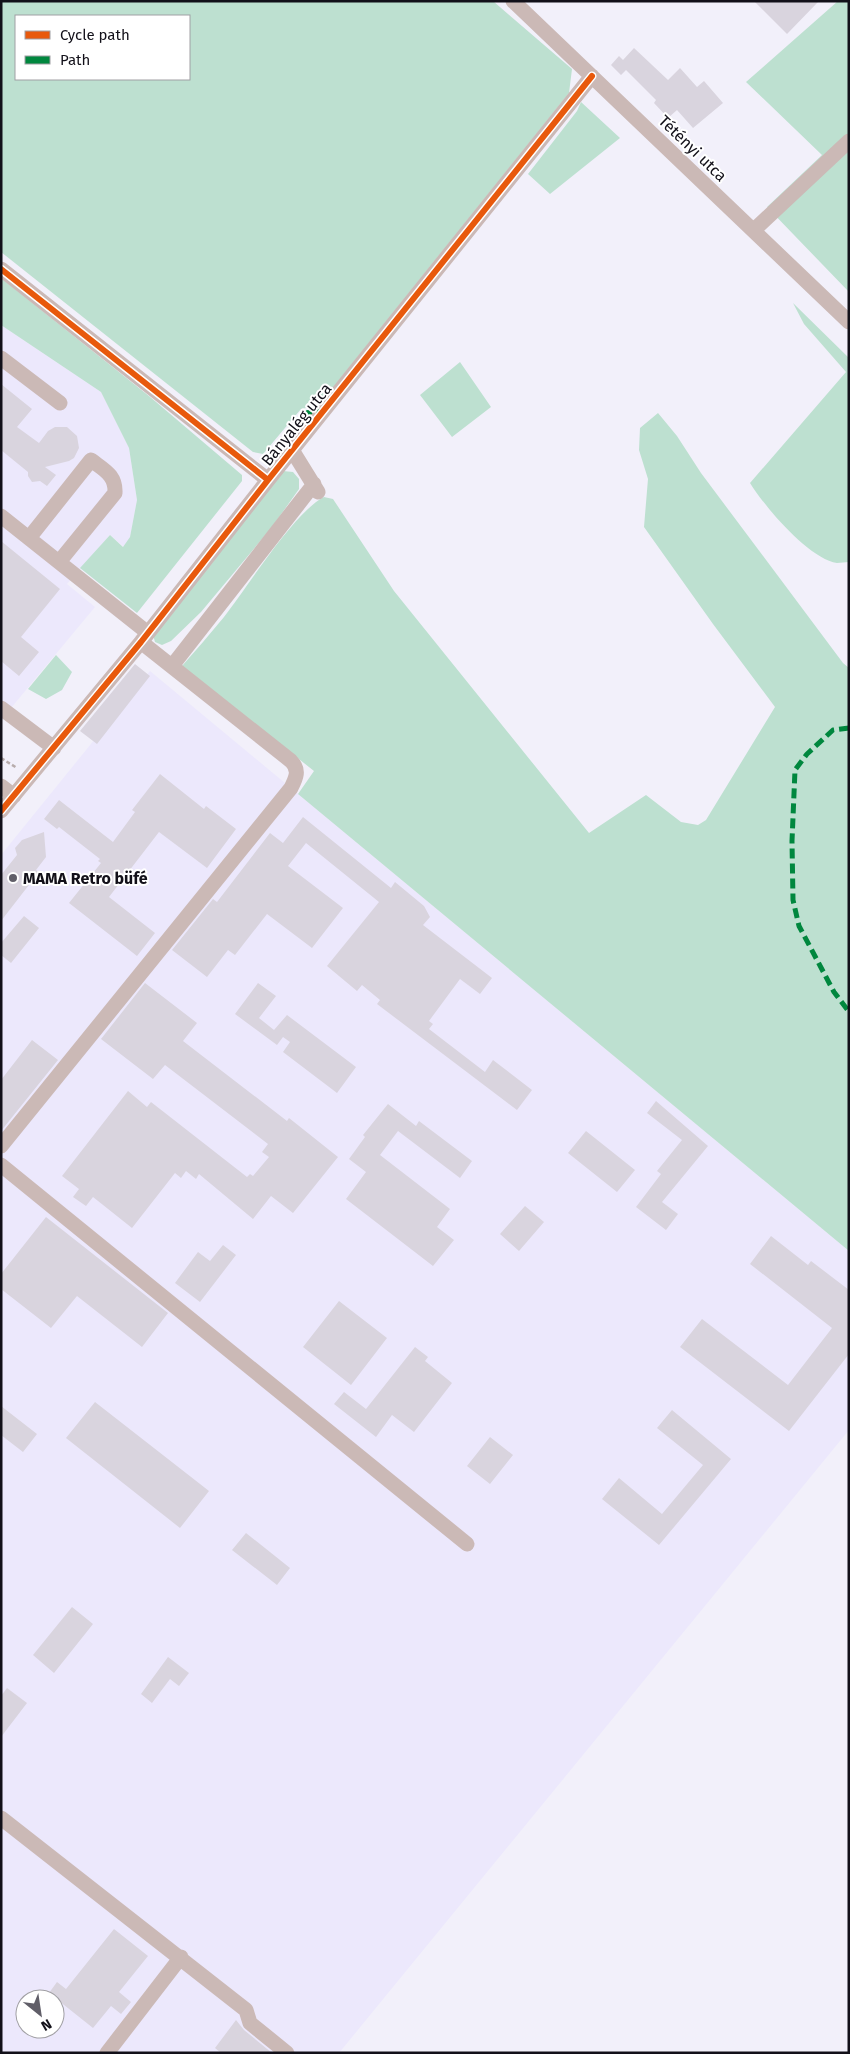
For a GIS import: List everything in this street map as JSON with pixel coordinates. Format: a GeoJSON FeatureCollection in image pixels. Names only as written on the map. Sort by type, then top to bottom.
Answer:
{"type":"FeatureCollection","features":[{"type":"Feature","properties":{"kind":"street","name":"Tétényi utca"},"geometry":{"type":"LineString","coordinates":[[513,1],[849,322]]}},
{"type":"Feature","properties":{"kind":"street","name":"Bányalég utca"},"geometry":{"type":"LineString","coordinates":[[1,811],[145,637],[268,480],[592,76]]}},
{"type":"Feature","properties":{"kind":"street"},"geometry":{"type":"LineString","coordinates":[[754,230],[849,140]]}},
{"type":"Feature","properties":{"kind":"street"},"geometry":{"type":"LineString","coordinates":[[1,270],[268,480]]}},
{"type":"Feature","properties":{"kind":"street"},"geometry":{"type":"LineString","coordinates":[[1,358],[60,403]]}},
{"type":"Feature","properties":{"kind":"street"},"geometry":{"type":"LineString","coordinates":[[172,666],[316,488],[292,450]]}},
{"type":"Feature","properties":{"kind":"street"},"geometry":{"type":"LineString","coordinates":[[29,538],[91,460],[111,477],[116,484],[115,493],[59,562]]}},
{"type":"Feature","properties":{"kind":"street"},"geometry":{"type":"LineString","coordinates":[[1,516],[59,562],[145,637],[172,666],[291,761],[297,770],[296,778],[290,788],[1,1146]]}},
{"type":"Feature","properties":{"kind":"street"},"geometry":{"type":"LineString","coordinates":[[1,708],[54,748]]}},
{"type":"Feature","properties":{"kind":"street"},"geometry":{"type":"LineString","coordinates":[[1,786],[14,796]]}},
{"type":"Feature","properties":{"kind":"street"},"geometry":{"type":"LineString","coordinates":[[1,1165],[467,1544]]}},
{"type":"Feature","properties":{"kind":"street"},"geometry":{"type":"LineString","coordinates":[[1,1818],[181,1957],[246,2010],[250,2023],[287,2053]]}},
{"type":"Feature","properties":{"kind":"street"},"geometry":{"type":"LineString","coordinates":[[107,2053],[181,1957]]}},
{"type":"Feature","properties":{"kind":"shaded area"},"geometry":{"type":"Polygon","coordinates":[[[1,325],[101,392],[129,448],[137,500],[130,537],[124,547],[110,535],[67,584],[95,607],[1,720],[1,325]]]}},
{"type":"Feature","properties":{"kind":"shaded area"},"geometry":{"type":"Polygon","coordinates":[[[150,671],[849,1251],[849,1430],[339,2053],[1,2053],[1,855],[150,671]]]}},
{"type":"Feature","properties":{"kind":"green space"},"geometry":{"type":"Polygon","coordinates":[[[1,1],[493,1],[572,69],[569,93],[319,405],[301,409],[263,454],[253,452],[1,252],[1,1]]]}},
{"type":"Feature","properties":{"kind":"green space"},"geometry":{"type":"Polygon","coordinates":[[[838,1],[849,1],[849,292],[767,207],[822,155],[746,82],[838,1]]]}},
{"type":"Feature","properties":{"kind":"green space"},"geometry":{"type":"Polygon","coordinates":[[[581,102],[620,138],[550,194],[528,174],[577,111],[581,102]]]}},
{"type":"Feature","properties":{"kind":"green space"},"geometry":{"type":"Polygon","coordinates":[[[1,278],[149,396],[242,475],[242,481],[137,613],[80,568],[110,535],[123,547],[130,537],[137,500],[129,448],[101,392],[1,325],[1,278]]]}},
{"type":"Feature","properties":{"kind":"green space"},"geometry":{"type":"Polygon","coordinates":[[[793,303],[849,358],[849,562],[837,563],[826,559],[801,542],[776,517],[750,483],[846,372],[804,324],[793,303]]]}},
{"type":"Feature","properties":{"kind":"green space"},"geometry":{"type":"Polygon","coordinates":[[[460,362],[491,407],[452,437],[420,395],[460,362]]]}},
{"type":"Feature","properties":{"kind":"green space"},"geometry":{"type":"Polygon","coordinates":[[[658,413],[677,436],[701,473],[843,663],[849,668],[849,1251],[298,794],[314,771],[182,666],[224,617],[271,552],[299,518],[312,505],[324,497],[333,499],[394,591],[589,833],[646,795],[681,822],[698,825],[706,820],[775,707],[644,527],[648,479],[639,450],[640,428],[658,413]]]}},
{"type":"Feature","properties":{"kind":"green space"},"geometry":{"type":"Polygon","coordinates":[[[283,471],[293,472],[299,479],[299,489],[272,527],[201,612],[171,641],[162,645],[155,642],[151,628],[283,471]]]}},
{"type":"Feature","properties":{"kind":"green space"},"geometry":{"type":"Polygon","coordinates":[[[56,655],[72,672],[62,690],[46,699],[28,689],[56,655]]]}},
{"type":"Feature","properties":{"kind":"building"},"geometry":{"type":"Polygon","coordinates":[[[754,1],[819,1],[787,34],[754,1]]]}},
{"type":"Feature","properties":{"kind":"building"},"geometry":{"type":"Polygon","coordinates":[[[634,48],[668,80],[680,68],[697,87],[704,81],[723,103],[693,128],[677,110],[668,118],[654,103],[656,100],[626,70],[621,75],[611,65],[619,56],[623,60],[634,48]]]}},
{"type":"Feature","properties":{"kind":"building"},"geometry":{"type":"Polygon","coordinates":[[[1,384],[32,409],[17,427],[39,443],[48,431],[55,427],[67,427],[77,436],[79,448],[74,458],[45,467],[56,475],[47,486],[40,481],[32,482],[28,472],[1,450],[1,384]]]}},
{"type":"Feature","properties":{"kind":"building"},"geometry":{"type":"Polygon","coordinates":[[[1,541],[60,589],[21,637],[39,652],[19,676],[1,661],[1,541]]]}},
{"type":"Feature","properties":{"kind":"building"},"geometry":{"type":"Polygon","coordinates":[[[135,664],[150,676],[97,744],[80,731],[135,664]]]}},
{"type":"Feature","properties":{"kind":"building"},"geometry":{"type":"Polygon","coordinates":[[[160,774],[204,809],[206,806],[236,829],[207,868],[159,832],[109,897],[155,933],[137,956],[69,903],[101,863],[98,861],[100,859],[59,827],[57,829],[44,819],[59,800],[113,842],[135,812],[132,810],[160,774]]]}},
{"type":"Feature","properties":{"kind":"building"},"geometry":{"type":"Polygon","coordinates":[[[303,817],[391,888],[395,882],[424,906],[430,917],[423,925],[492,978],[480,994],[460,979],[429,1021],[433,1024],[429,1029],[485,1072],[493,1060],[532,1090],[517,1110],[377,1004],[380,1000],[362,985],[357,991],[327,966],[379,902],[306,843],[288,866],[343,908],[312,948],[267,914],[235,955],[228,950],[207,977],[172,950],[213,899],[217,902],[270,833],[283,843],[303,817]]]}},
{"type":"Feature","properties":{"kind":"building"},"geometry":{"type":"Polygon","coordinates":[[[44,832],[46,857],[36,870],[39,872],[1,921],[1,875],[17,855],[15,848],[22,840],[44,832]]]}},
{"type":"Feature","properties":{"kind":"building"},"geometry":{"type":"Polygon","coordinates":[[[24,916],[39,928],[11,963],[1,955],[1,943],[24,916]]]}},
{"type":"Feature","properties":{"kind":"building"},"geometry":{"type":"Polygon","coordinates":[[[145,983],[197,1023],[183,1041],[287,1121],[289,1118],[338,1157],[293,1213],[271,1196],[253,1219],[199,1174],[196,1179],[186,1171],[181,1178],[175,1173],[132,1228],[93,1197],[86,1206],[73,1197],[79,1189],[62,1176],[128,1091],[147,1107],[151,1102],[247,1177],[250,1174],[253,1176],[269,1157],[262,1152],[268,1144],[165,1065],[153,1079],[101,1039],[145,983]]]}},
{"type":"Feature","properties":{"kind":"building"},"geometry":{"type":"Polygon","coordinates":[[[258,983],[276,996],[259,1018],[274,1030],[287,1015],[356,1067],[337,1093],[283,1052],[290,1042],[283,1037],[277,1045],[235,1014],[258,983]]]}},
{"type":"Feature","properties":{"kind":"building"},"geometry":{"type":"Polygon","coordinates":[[[32,1040],[58,1060],[1,1131],[1,1080],[32,1040]]]}},
{"type":"Feature","properties":{"kind":"building"},"geometry":{"type":"Polygon","coordinates":[[[656,1101],[708,1146],[662,1202],[678,1214],[666,1230],[636,1207],[661,1174],[657,1171],[682,1140],[647,1113],[656,1101]]]}},
{"type":"Feature","properties":{"kind":"building"},"geometry":{"type":"Polygon","coordinates":[[[388,1104],[416,1126],[419,1121],[472,1161],[460,1178],[398,1131],[380,1155],[450,1209],[437,1227],[454,1240],[433,1266],[346,1199],[366,1172],[349,1159],[365,1137],[363,1135],[388,1104]]]}},
{"type":"Feature","properties":{"kind":"building"},"geometry":{"type":"Polygon","coordinates":[[[586,1131],[635,1170],[617,1192],[568,1153],[586,1131]]]}},
{"type":"Feature","properties":{"kind":"building"},"geometry":{"type":"Polygon","coordinates":[[[525,1206],[544,1222],[519,1251],[500,1234],[525,1206]]]}},
{"type":"Feature","properties":{"kind":"building"},"geometry":{"type":"Polygon","coordinates":[[[46,1217],[168,1313],[142,1347],[77,1296],[51,1328],[1,1289],[1,1274],[46,1217]]]}},
{"type":"Feature","properties":{"kind":"building"},"geometry":{"type":"Polygon","coordinates":[[[771,1236],[808,1265],[811,1261],[849,1290],[849,1354],[789,1431],[680,1347],[702,1319],[788,1385],[832,1328],[750,1264],[771,1236]]]}},
{"type":"Feature","properties":{"kind":"building"},"geometry":{"type":"Polygon","coordinates":[[[223,1245],[236,1255],[200,1302],[175,1283],[198,1252],[210,1261],[223,1245]]]}},
{"type":"Feature","properties":{"kind":"building"},"geometry":{"type":"Polygon","coordinates":[[[339,1301],[387,1338],[351,1385],[303,1347],[339,1301]]]}},
{"type":"Feature","properties":{"kind":"building"},"geometry":{"type":"Polygon","coordinates":[[[415,1347],[428,1357],[425,1361],[452,1383],[414,1432],[392,1415],[376,1437],[334,1404],[344,1392],[366,1409],[415,1347]]]}},
{"type":"Feature","properties":{"kind":"building"},"geometry":{"type":"Polygon","coordinates":[[[95,1402],[209,1491],[180,1528],[66,1438],[95,1402]]]}},
{"type":"Feature","properties":{"kind":"building"},"geometry":{"type":"Polygon","coordinates":[[[1,1406],[37,1434],[23,1452],[1,1435],[1,1406]]]}},
{"type":"Feature","properties":{"kind":"building"},"geometry":{"type":"Polygon","coordinates":[[[672,1410],[731,1459],[659,1545],[602,1499],[619,1478],[662,1514],[703,1465],[657,1428],[672,1410]]]}},
{"type":"Feature","properties":{"kind":"building"},"geometry":{"type":"Polygon","coordinates":[[[490,1437],[513,1455],[490,1484],[467,1466],[490,1437]]]}},
{"type":"Feature","properties":{"kind":"building"},"geometry":{"type":"Polygon","coordinates":[[[246,1533],[290,1568],[277,1585],[232,1550],[246,1533]]]}},
{"type":"Feature","properties":{"kind":"building"},"geometry":{"type":"Polygon","coordinates":[[[72,1607],[93,1624],[54,1673],[33,1655],[72,1607]]]}},
{"type":"Feature","properties":{"kind":"building"},"geometry":{"type":"Polygon","coordinates":[[[168,1657],[189,1673],[179,1686],[170,1679],[152,1703],[141,1694],[168,1657]]]}},
{"type":"Feature","properties":{"kind":"building"},"geometry":{"type":"Polygon","coordinates":[[[7,1688],[27,1703],[1,1737],[1,1696],[7,1688]]]}},
{"type":"Feature","properties":{"kind":"building"},"geometry":{"type":"Polygon","coordinates":[[[114,1929],[148,1956],[119,1992],[131,2002],[121,2014],[111,2006],[93,2028],[65,2006],[65,1989],[52,1989],[57,1982],[66,1989],[114,1929]]]}},
{"type":"Feature","properties":{"kind":"building"},"geometry":{"type":"Polygon","coordinates":[[[236,2020],[244,2030],[272,2053],[221,2053],[215,2048],[236,2020]]]}},
{"type":"Feature","properties":{"kind":"marked path"},"geometry":{"type":"LineString","coordinates":[[302,414],[314,411],[322,413]]}},
{"type":"Feature","properties":{"kind":"marked path"},"geometry":{"type":"LineString","coordinates":[[849,728],[833,730],[807,754],[795,770],[792,841],[793,900],[799,926],[834,992],[849,1012]]}},
{"type":"Feature","properties":{"kind":"cycle path"},"geometry":{"type":"LineString","coordinates":[[1,811],[141,642],[268,480],[592,76]]}},
{"type":"Feature","properties":{"kind":"cycle path"},"geometry":{"type":"LineString","coordinates":[[1,269],[268,480]]}},
{"type":"Feature","properties":{"kind":"place","name":"MAMA Retro büfé"},"geometry":{"type":"Point","coordinates":[13,878]}}]}
